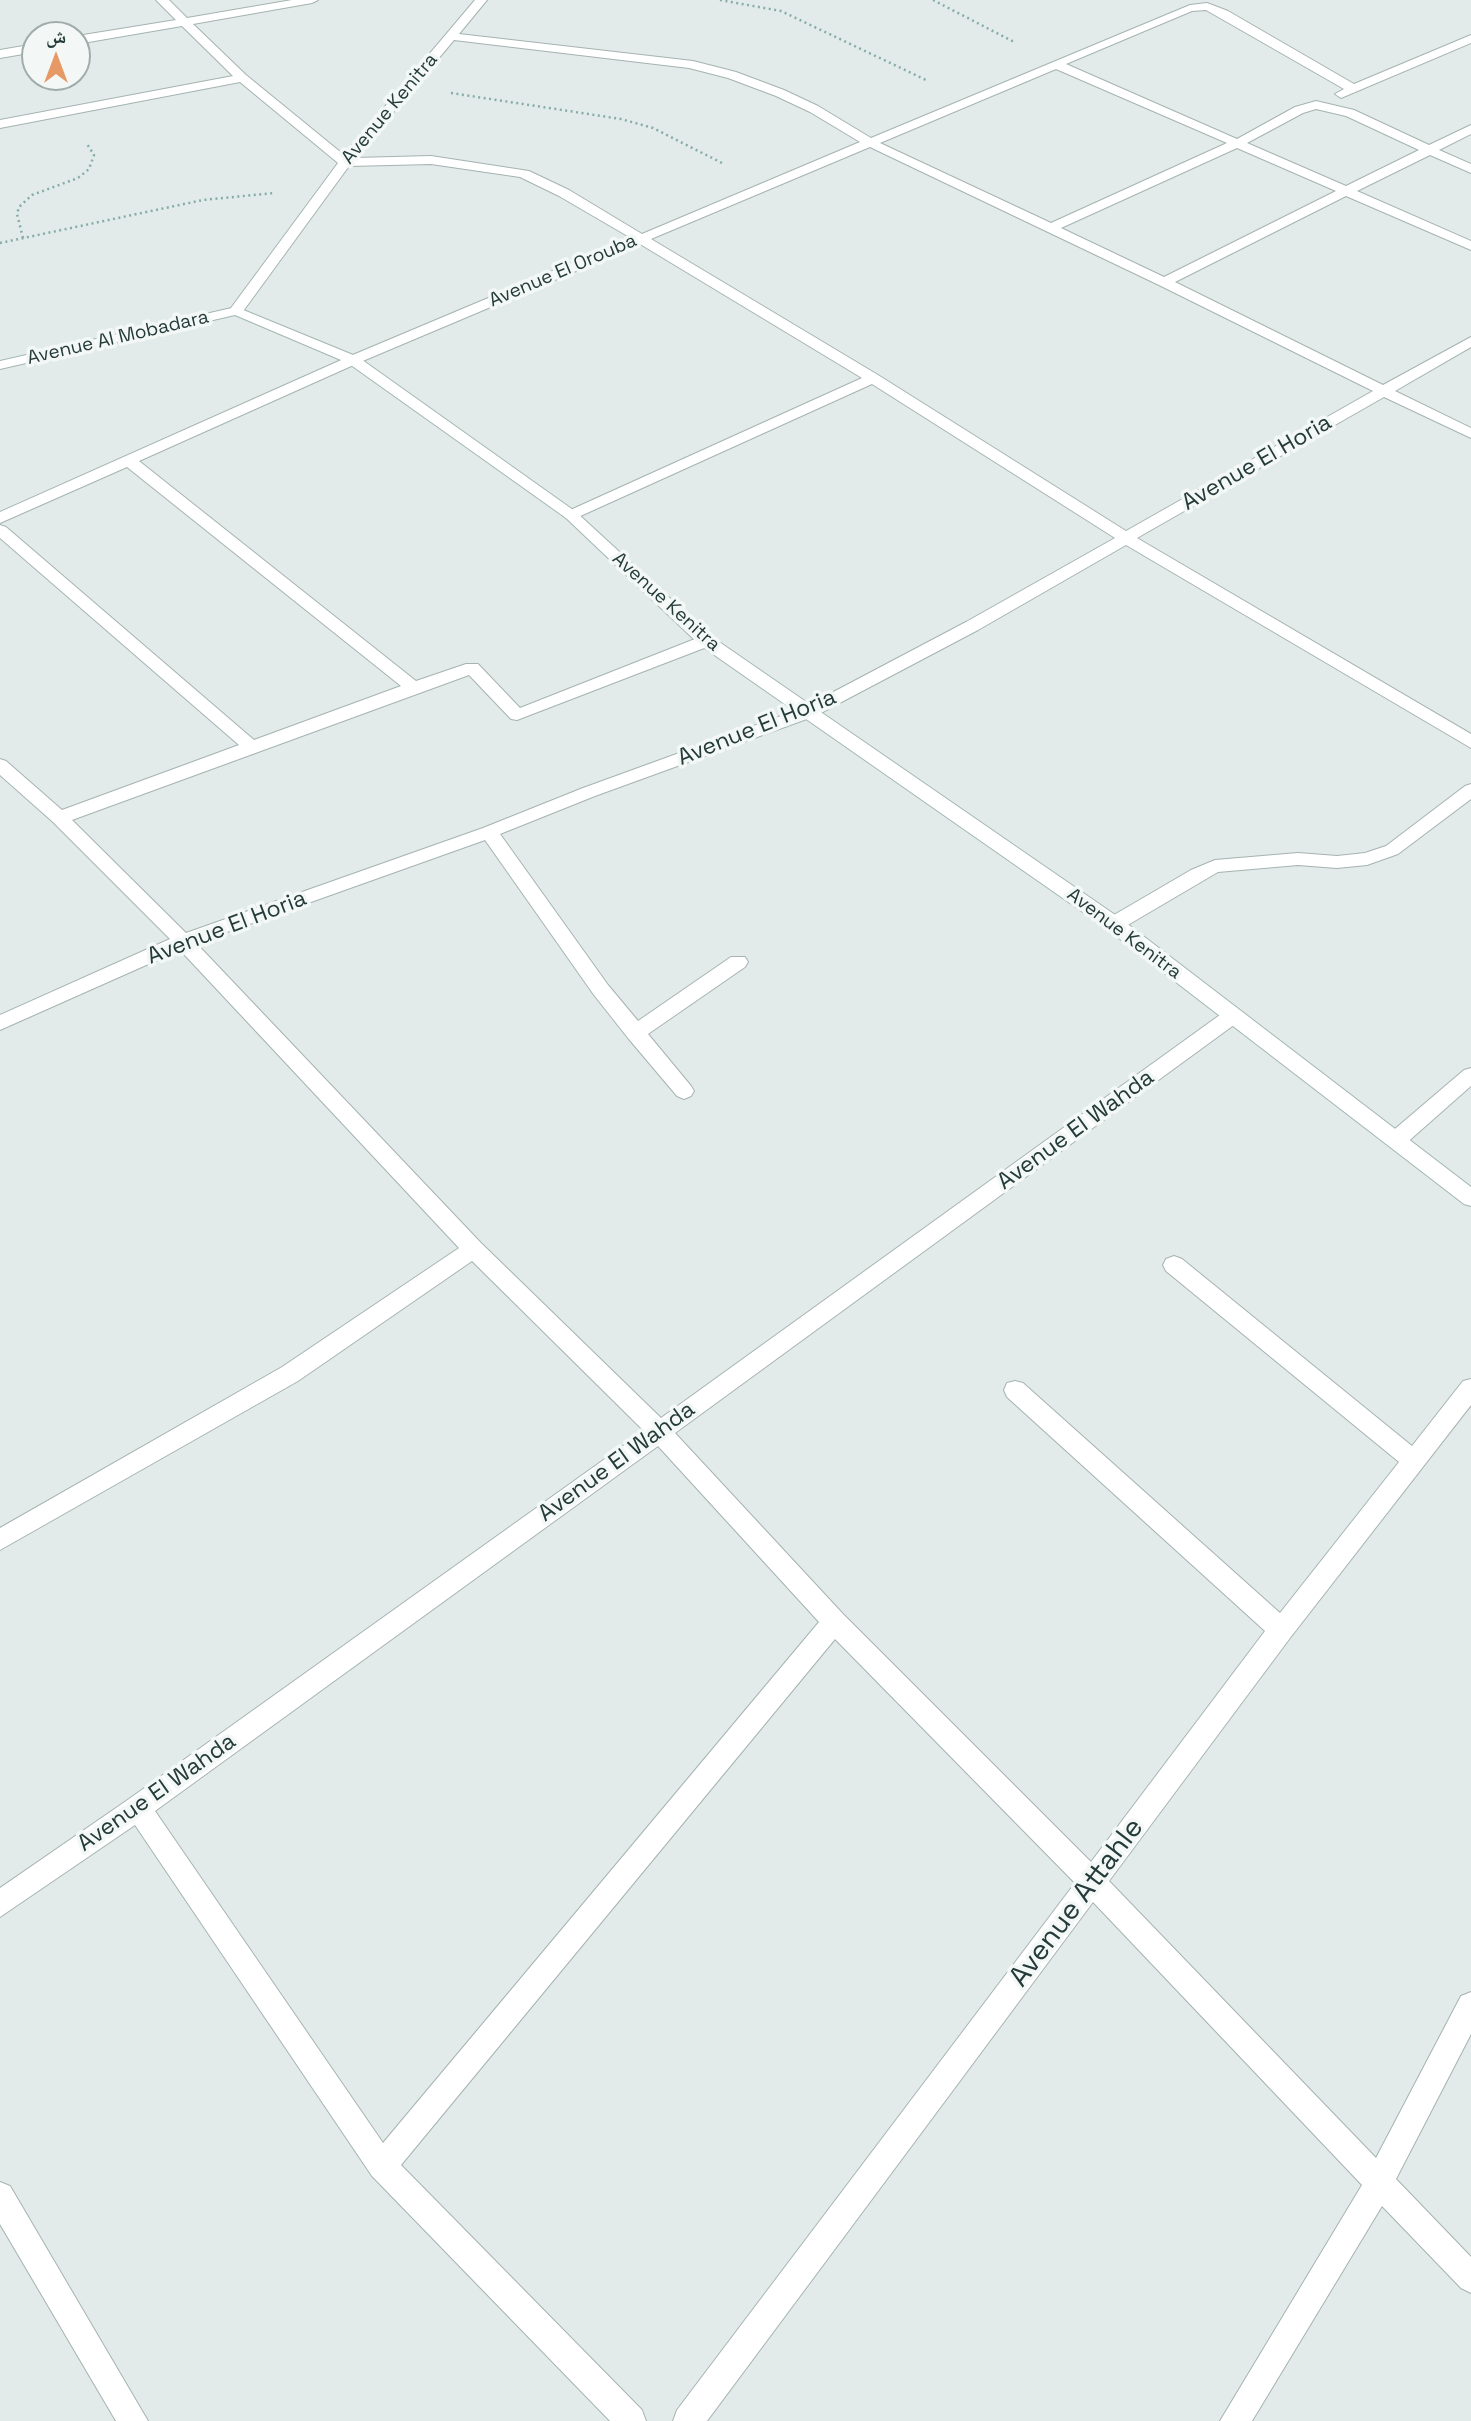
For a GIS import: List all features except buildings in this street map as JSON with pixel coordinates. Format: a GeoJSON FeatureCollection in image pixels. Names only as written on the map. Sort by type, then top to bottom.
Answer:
{"type":"FeatureCollection","features":[{"type":"Feature","properties":{"kind":"street"},"geometry":{"type":"LineString","coordinates":[[162,0],[242,78],[345,162],[430,160],[524,174],[564,193],[873,377],[1126,538],[1471,741]]}},
{"type":"Feature","properties":{"kind":"street"},"geometry":{"type":"LineString","coordinates":[[91,37],[313,0]]}},
{"type":"Feature","properties":{"kind":"street","name":"Avenue Kenitra"},"geometry":{"type":"LineString","coordinates":[[481,0],[345,162],[236,311],[353,360],[571,515],[706,641],[1114,924],[1231,1017],[1471,1198]]}},
{"type":"Feature","properties":{"kind":"street","name":"Avenue El Orouba"},"geometry":{"type":"LineString","coordinates":[[0,518],[353,360],[1190,8],[1207,6],[1300,55],[1353,89]]}},
{"type":"Feature","properties":{"kind":"street"},"geometry":{"type":"LineString","coordinates":[[450,36],[689,64],[732,75],[780,93],[814,109],[869,142],[1164,282],[1471,434]]}},
{"type":"Feature","properties":{"kind":"street"},"geometry":{"type":"LineString","coordinates":[[1051,228],[1238,143],[1299,110],[1315,106],[1471,39]]}},
{"type":"Feature","properties":{"kind":"street"},"geometry":{"type":"LineString","coordinates":[[0,54],[21,50]]}},
{"type":"Feature","properties":{"kind":"street"},"geometry":{"type":"LineString","coordinates":[[1058,65],[1471,246]]}},
{"type":"Feature","properties":{"kind":"street"},"geometry":{"type":"LineString","coordinates":[[0,124],[242,78]]}},
{"type":"Feature","properties":{"kind":"street"},"geometry":{"type":"LineString","coordinates":[[1315,106],[1350,113],[1471,169]]}},
{"type":"Feature","properties":{"kind":"street"},"geometry":{"type":"LineString","coordinates":[[1164,282],[1471,130]]}},
{"type":"Feature","properties":{"kind":"street","name":"Avenue Al Mobadara"},"geometry":{"type":"LineString","coordinates":[[0,365],[236,311]]}},
{"type":"Feature","properties":{"kind":"street","name":"Avenue El Horia"},"geometry":{"type":"LineString","coordinates":[[0,1023],[183,942],[489,832],[589,792],[809,712],[972,626],[1471,341]]}},
{"type":"Feature","properties":{"kind":"street"},"geometry":{"type":"LineString","coordinates":[[571,515],[873,377]]}},
{"type":"Feature","properties":{"kind":"street"},"geometry":{"type":"LineString","coordinates":[[131,461],[413,687]]}},
{"type":"Feature","properties":{"kind":"street"},"geometry":{"type":"LineString","coordinates":[[0,530],[251,746]]}},
{"type":"Feature","properties":{"kind":"street"},"geometry":{"type":"LineString","coordinates":[[59,818],[413,687],[472,668],[517,715],[706,641]]}},
{"type":"Feature","properties":{"kind":"street"},"geometry":{"type":"LineString","coordinates":[[0,765],[59,818],[183,942],[473,1249],[659,1431],[834,1622],[1093,1883],[1471,2278]]}},
{"type":"Feature","properties":{"kind":"street"},"geometry":{"type":"LineString","coordinates":[[1114,924],[1215,866],[1298,859],[1337,862],[1367,859],[1392,850],[1471,790]]}},
{"type":"Feature","properties":{"kind":"street"},"geometry":{"type":"LineString","coordinates":[[489,832],[601,990],[684,1091]]}},
{"type":"Feature","properties":{"kind":"street"},"geometry":{"type":"LineString","coordinates":[[635,1033],[738,962]]}},
{"type":"Feature","properties":{"kind":"street","name":"Avenue El Wahda"},"geometry":{"type":"LineString","coordinates":[[0,1904],[138,1808],[1231,1017]]}},
{"type":"Feature","properties":{"kind":"street"},"geometry":{"type":"LineString","coordinates":[[1396,1140],[1471,1075]]}},
{"type":"Feature","properties":{"kind":"street"},"geometry":{"type":"LineString","coordinates":[[0,1540],[290,1374],[473,1249]]}},
{"type":"Feature","properties":{"kind":"street"},"geometry":{"type":"LineString","coordinates":[[1174,1265],[1415,1462]]}},
{"type":"Feature","properties":{"kind":"street","name":"Avenue Attahle"},"geometry":{"type":"LineString","coordinates":[[688,2421],[1281,1630],[1471,1388]]}},
{"type":"Feature","properties":{"kind":"street"},"geometry":{"type":"LineString","coordinates":[[1015,1390],[1281,1630]]}},
{"type":"Feature","properties":{"kind":"street"},"geometry":{"type":"LineString","coordinates":[[382,2166],[834,1622]]}},
{"type":"Feature","properties":{"kind":"street"},"geometry":{"type":"LineString","coordinates":[[138,1808],[382,2166],[631,2421]]}},
{"type":"Feature","properties":{"kind":"street"},"geometry":{"type":"LineString","coordinates":[[1235,2421],[1379,2183],[1471,2006]]}},
{"type":"Feature","properties":{"kind":"street"},"geometry":{"type":"LineString","coordinates":[[0,2196],[133,2421]]}},
{"type":"Feature","properties":{"kind":"path"},"geometry":{"type":"LineString","coordinates":[[720,0],[781,11],[970,101]]}},
{"type":"Feature","properties":{"kind":"path"},"geometry":{"type":"LineString","coordinates":[[933,0],[1058,65]]}},
{"type":"Feature","properties":{"kind":"path"},"geometry":{"type":"LineString","coordinates":[[409,86],[587,113],[653,128],[765,186]]}},
{"type":"Feature","properties":{"kind":"path"},"geometry":{"type":"LineString","coordinates":[[23,238],[17,215],[24,201],[32,195],[78,178],[94,162],[94,155],[63,112]]}},
{"type":"Feature","properties":{"kind":"path"},"geometry":{"type":"LineString","coordinates":[[0,243],[231,196],[325,192]]}}]}
